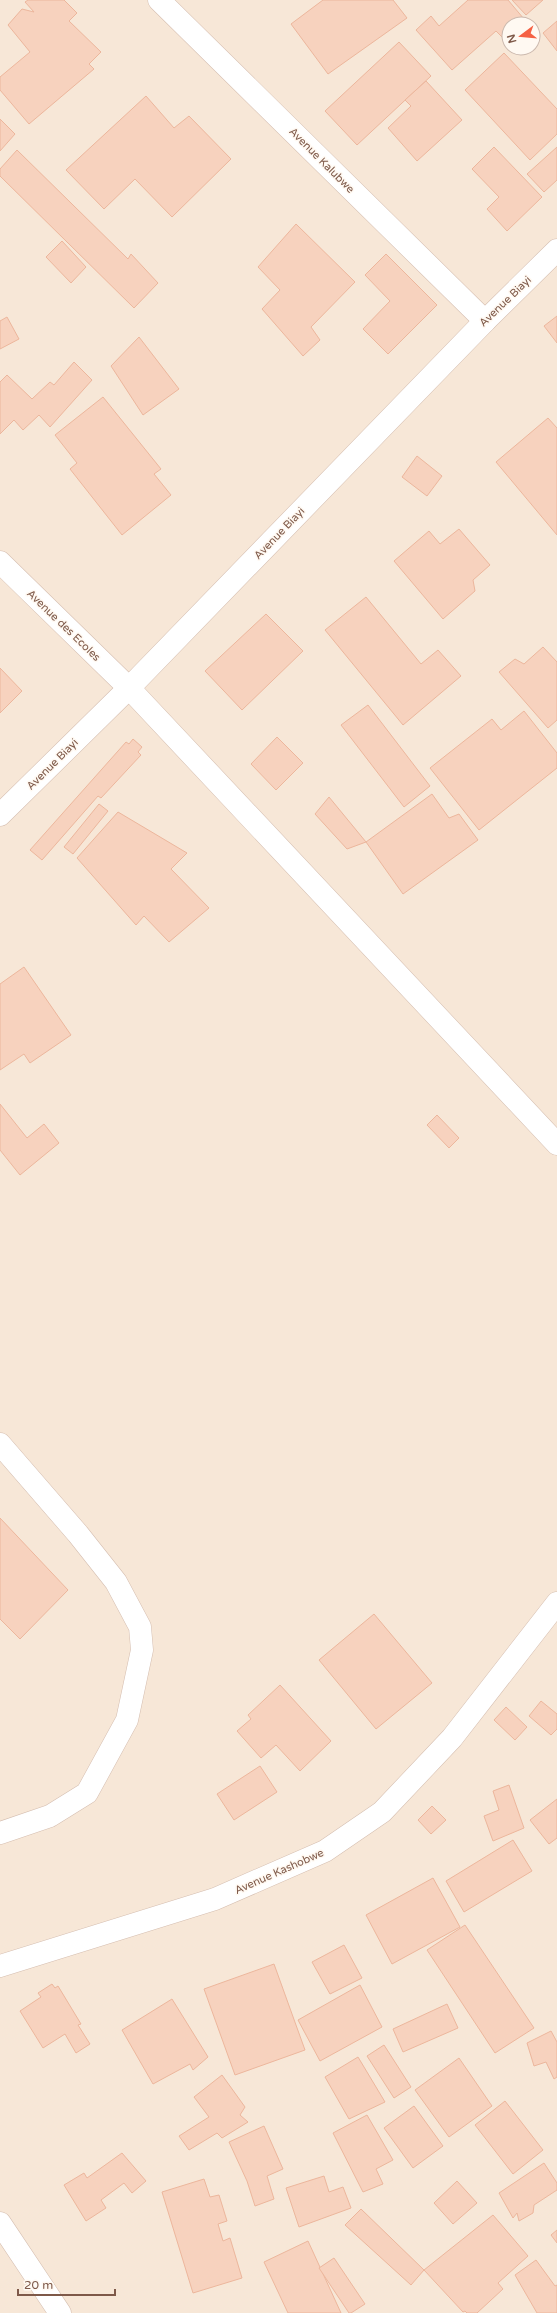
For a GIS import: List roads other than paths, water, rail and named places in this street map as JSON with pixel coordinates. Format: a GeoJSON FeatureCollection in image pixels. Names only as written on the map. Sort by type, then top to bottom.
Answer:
{"type":"FeatureCollection","features":[{"type":"Feature","properties":{"kind":"street","name":"Avenue Kalubwe"},"geometry":{"type":"LineString","coordinates":[[160,0],[485,321]]}},
{"type":"Feature","properties":{"kind":"street","name":"Avenue Biayi"},"geometry":{"type":"LineString","coordinates":[[0,815],[129,688],[485,321],[557,250]]}},
{"type":"Feature","properties":{"kind":"street","name":"Avenue des Ecoles"},"geometry":{"type":"LineString","coordinates":[[0,562],[129,688],[557,1144]]}},
{"type":"Feature","properties":{"kind":"street"},"geometry":{"type":"LineString","coordinates":[[0,1444],[78,1534],[116,1582],[140,1627],[142,1650],[128,1720],[87,1793],[50,1816],[0,1833]]}},
{"type":"Feature","properties":{"kind":"street","name":"Avenue Kashobwe"},"geometry":{"type":"LineString","coordinates":[[0,1966],[215,1899],[325,1851],[382,1812],[452,1738],[557,1604]]}},
{"type":"Feature","properties":{"kind":"street"},"geometry":{"type":"LineString","coordinates":[[0,2223],[60,2313]]}}]}
